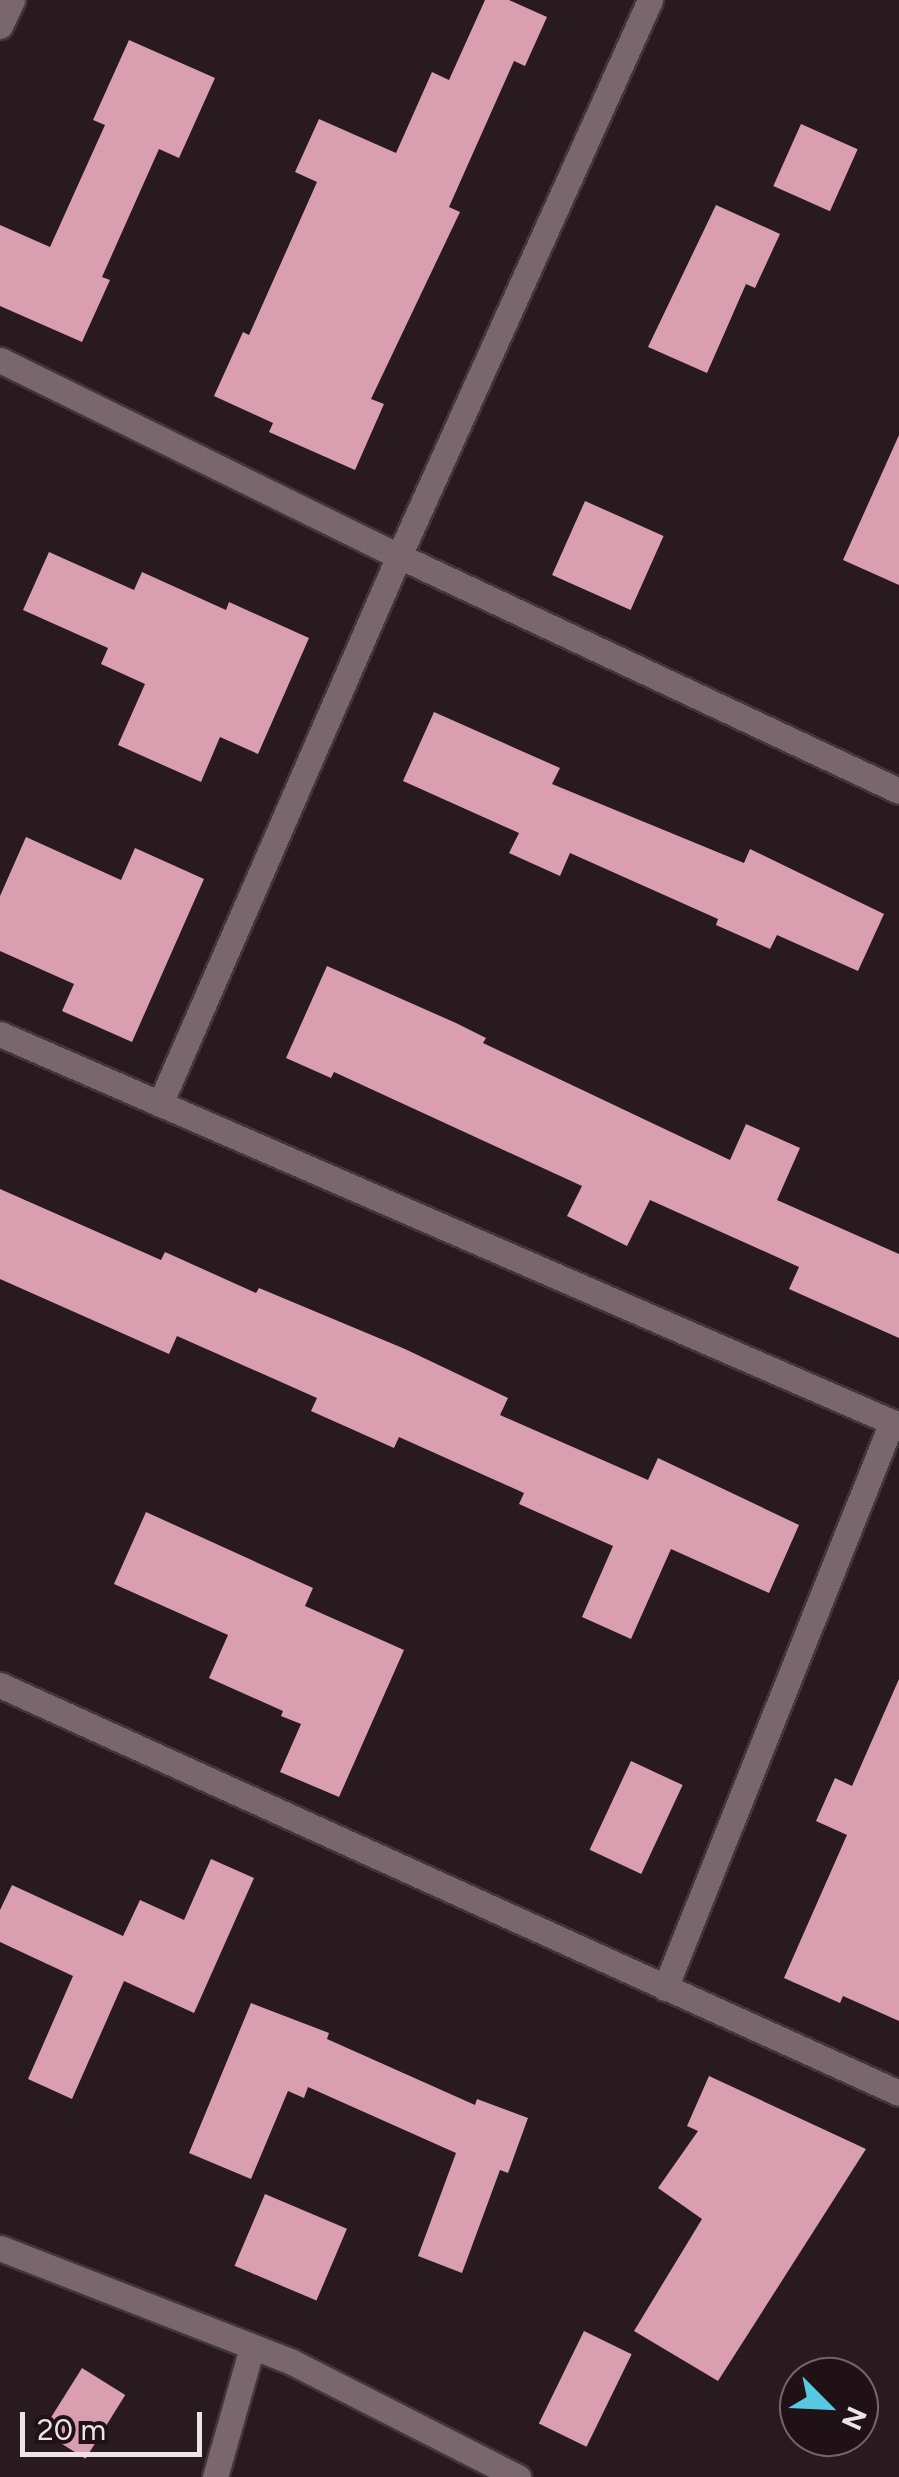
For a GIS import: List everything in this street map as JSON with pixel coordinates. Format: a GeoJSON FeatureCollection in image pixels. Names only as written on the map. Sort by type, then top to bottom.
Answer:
{"type":"FeatureCollection","features":[{"type":"Feature","properties":{"kind":"street"},"geometry":{"type":"LineString","coordinates":[[0,26],[12,0]]}},
{"type":"Feature","properties":{"kind":"street"},"geometry":{"type":"LineString","coordinates":[[160,1104],[399,556],[650,0]]}},
{"type":"Feature","properties":{"kind":"street"},"geometry":{"type":"LineString","coordinates":[[0,360],[399,556],[899,790]]}},
{"type":"Feature","properties":{"kind":"street"},"geometry":{"type":"LineString","coordinates":[[0,1034],[895,1424],[665,1988]]}},
{"type":"Feature","properties":{"kind":"street"},"geometry":{"type":"LineString","coordinates":[[0,1685],[899,2093]]}},
{"type":"Feature","properties":{"kind":"street"},"geometry":{"type":"LineString","coordinates":[[0,2248],[292,2362],[518,2477]]}},
{"type":"Feature","properties":{"kind":"street"},"geometry":{"type":"LineString","coordinates":[[215,2477],[252,2347]]}},
{"type":"Feature","properties":{"kind":"building"},"geometry":{"type":"Polygon","coordinates":[[[485,0],[509,0],[547,17],[525,66],[514,61],[449,207],[460,212],[371,399],[384,404],[355,470],[269,432],[273,423],[214,396],[243,332],[249,335],[317,182],[295,172],[319,119],[396,153],[432,72],[449,80],[485,0]]]}},
{"type":"Feature","properties":{"kind":"building"},"geometry":{"type":"Polygon","coordinates":[[[129,40],[215,78],[179,158],[159,149],[102,277],[110,280],[82,342],[0,306],[0,225],[50,247],[105,125],[93,120],[129,40]]]}},
{"type":"Feature","properties":{"kind":"building"},"geometry":{"type":"Polygon","coordinates":[[[801,124],[858,149],[830,211],[773,186],[801,124]]]}},
{"type":"Feature","properties":{"kind":"building"},"geometry":{"type":"Polygon","coordinates":[[[716,205],[780,234],[755,288],[746,284],[707,373],[648,347],[716,205]]]}},
{"type":"Feature","properties":{"kind":"building"},"geometry":{"type":"Polygon","coordinates":[[[899,435],[899,585],[843,560],[899,435]]]}},
{"type":"Feature","properties":{"kind":"building"},"geometry":{"type":"Polygon","coordinates":[[[585,501],[664,536],[631,610],[552,575],[585,501]]]}},
{"type":"Feature","properties":{"kind":"building"},"geometry":{"type":"Polygon","coordinates":[[[49,552],[134,590],[142,572],[226,610],[229,602],[309,638],[258,754],[220,737],[201,782],[118,745],[145,684],[101,664],[108,648],[23,610],[49,552]]]}},
{"type":"Feature","properties":{"kind":"building"},"geometry":{"type":"Polygon","coordinates":[[[434,712],[560,768],[552,784],[744,863],[750,849],[884,914],[858,971],[777,935],[770,949],[716,925],[718,919],[570,853],[560,876],[509,853],[519,833],[403,781],[434,712]]]}},
{"type":"Feature","properties":{"kind":"building"},"geometry":{"type":"Polygon","coordinates":[[[26,837],[121,880],[135,848],[204,879],[132,1042],[62,1011],[74,984],[0,951],[0,896],[26,837]]]}},
{"type":"Feature","properties":{"kind":"building"},"geometry":{"type":"Polygon","coordinates":[[[327,966],[456,1023],[486,1038],[483,1043],[730,1160],[746,1124],[800,1148],[777,1200],[899,1254],[899,1338],[789,1289],[799,1267],[650,1200],[627,1246],[567,1216],[582,1186],[334,1072],[331,1078],[286,1058],[327,966]]]}},
{"type":"Feature","properties":{"kind":"building"},"geometry":{"type":"Polygon","coordinates":[[[0,1189],[161,1260],[165,1252],[256,1293],[259,1288],[405,1349],[508,1398],[500,1415],[648,1480],[658,1458],[799,1525],[769,1593],[671,1549],[631,1639],[582,1617],[613,1546],[519,1504],[524,1493],[399,1437],[394,1448],[311,1411],[317,1398],[177,1336],[169,1354],[0,1279],[0,1189]]]}},
{"type":"Feature","properties":{"kind":"building"},"geometry":{"type":"Polygon","coordinates":[[[146,1512],[313,1588],[305,1606],[404,1650],[339,1797],[280,1772],[301,1724],[281,1716],[283,1711],[209,1678],[228,1635],[114,1584],[146,1512]]]}},
{"type":"Feature","properties":{"kind":"building"},"geometry":{"type":"Polygon","coordinates":[[[899,1679],[899,2021],[843,1996],[840,2003],[784,1978],[847,1835],[816,1821],[835,1778],[852,1786],[899,1679]]]}},
{"type":"Feature","properties":{"kind":"building"},"geometry":{"type":"Polygon","coordinates":[[[631,1761],[683,1785],[641,1874],[590,1850],[631,1761]]]}},
{"type":"Feature","properties":{"kind":"building"},"geometry":{"type":"Polygon","coordinates":[[[211,1859],[254,1878],[194,2013],[124,1981],[72,2099],[28,2079],[73,1976],[0,1942],[0,1910],[12,1885],[123,1936],[140,1900],[184,1920],[211,1859]]]}},
{"type":"Feature","properties":{"kind":"building"},"geometry":{"type":"Polygon","coordinates":[[[251,2003],[329,2033],[327,2039],[475,2105],[477,2099],[528,2118],[508,2173],[500,2170],[462,2273],[418,2256],[456,2153],[308,2087],[304,2098],[288,2091],[251,2179],[189,2153],[251,2003]]]}},
{"type":"Feature","properties":{"kind":"building"},"geometry":{"type":"Polygon","coordinates":[[[709,2076],[866,2149],[718,2381],[634,2331],[702,2219],[658,2188],[698,2131],[687,2126],[709,2076]]]}},
{"type":"Feature","properties":{"kind":"building"},"geometry":{"type":"Polygon","coordinates":[[[265,2194],[347,2229],[316,2301],[235,2266],[265,2194]]]}},
{"type":"Feature","properties":{"kind":"building"},"geometry":{"type":"Polygon","coordinates":[[[584,2331],[632,2354],[586,2447],[539,2424],[584,2331]]]}},
{"type":"Feature","properties":{"kind":"building"},"geometry":{"type":"Polygon","coordinates":[[[82,2368],[125,2395],[86,2459],[42,2432],[82,2368]]]}}]}
